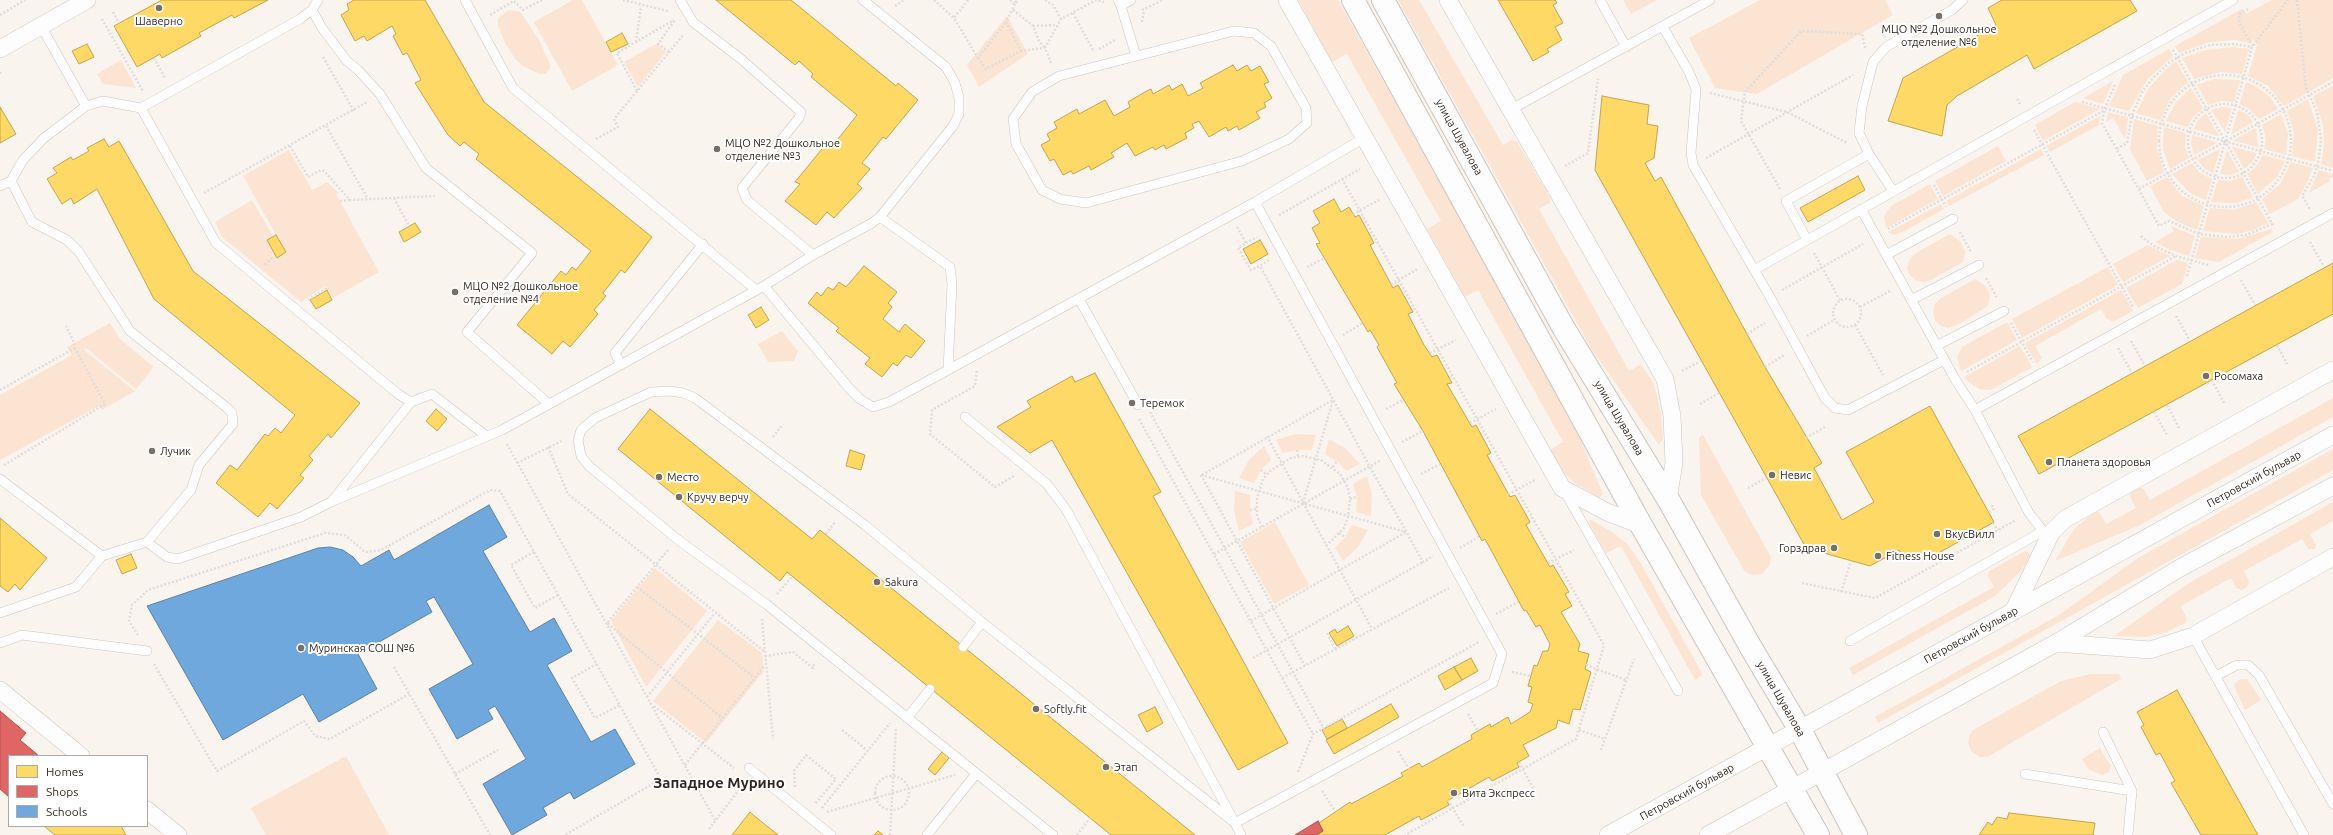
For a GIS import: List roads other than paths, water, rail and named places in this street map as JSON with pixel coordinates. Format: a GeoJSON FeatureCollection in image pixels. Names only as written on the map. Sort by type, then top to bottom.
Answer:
{"type":"FeatureCollection","features":[{"type":"Feature","properties":{"kind":"street"},"geometry":{"type":"LineString","coordinates":[[0,49],[87,0]]}},
{"type":"Feature","properties":{"kind":"street"},"geometry":{"type":"LineString","coordinates":[[1287,0],[1562,488],[1607,512],[1641,525]]}},
{"type":"Feature","properties":{"kind":"street"},"geometry":{"type":"LineString","coordinates":[[1353,0],[1641,525],[1769,746],[1818,835]]}},
{"type":"Feature","properties":{"kind":"street","name":"улица Шувалова"},"geometry":{"type":"LineString","coordinates":[[1383,0],[1563,327],[1668,499],[1750,646],[1800,730],[1856,835]]}},
{"type":"Feature","properties":{"kind":"street"},"geometry":{"type":"LineString","coordinates":[[1448,0],[1665,379],[1672,416],[1674,463],[1668,499]]}},
{"type":"Feature","properties":{"kind":"street"},"geometry":{"type":"LineString","coordinates":[[2013,612],[2047,532],[2065,519],[2333,370]]}},
{"type":"Feature","properties":{"kind":"street","name":"Петровский бульвар"},"geometry":{"type":"LineString","coordinates":[[1608,835],[2333,435]]}},
{"type":"Feature","properties":{"kind":"street"},"geometry":{"type":"LineString","coordinates":[[1708,835],[2056,643],[2180,568],[2333,486]]}},
{"type":"Feature","properties":{"kind":"street"},"geometry":{"type":"LineString","coordinates":[[2056,643],[2150,650],[2193,636],[2333,557]]}},
{"type":"Feature","properties":{"kind":"street"},"geometry":{"type":"LineString","coordinates":[[0,690],[80,755]]}},
{"type":"Feature","properties":{"kind":"street"},"geometry":{"type":"LineString","coordinates":[[148,811],[178,835]]}},
{"type":"Feature","properties":{"kind":"lane"},"geometry":{"type":"LineString","coordinates":[[0,186],[10,181],[23,160],[44,138],[86,106],[103,101],[141,108],[268,38],[312,10],[318,0]]}},
{"type":"Feature","properties":{"kind":"lane"},"geometry":{"type":"LineString","coordinates":[[465,0],[513,88],[703,244],[760,288],[849,388],[860,399],[873,407],[889,402],[1079,299],[1255,202],[1364,138]]}},
{"type":"Feature","properties":{"kind":"lane"},"geometry":{"type":"LineString","coordinates":[[680,0],[693,22],[741,60],[801,112],[799,118],[742,188],[747,200],[813,255]]}},
{"type":"Feature","properties":{"kind":"lane"},"geometry":{"type":"LineString","coordinates":[[147,542],[167,558],[178,559],[301,517],[331,502],[485,435],[502,430],[760,288],[813,255],[880,217],[953,126],[959,114],[958,98],[955,83],[946,67],[863,0]]}},
{"type":"Feature","properties":{"kind":"lane"},"geometry":{"type":"LineString","coordinates":[[1131,0],[1119,3],[1136,56]]}},
{"type":"Feature","properties":{"kind":"lane"},"geometry":{"type":"LineString","coordinates":[[1600,0],[1626,47]]}},
{"type":"Feature","properties":{"kind":"lane"},"geometry":{"type":"LineString","coordinates":[[1510,110],[1664,27],[1710,0]]}},
{"type":"Feature","properties":{"kind":"lane"},"geometry":{"type":"LineString","coordinates":[[1893,191],[1869,154],[1859,133],[1862,106],[1873,62],[1886,47],[1952,10],[1963,0]]}},
{"type":"Feature","properties":{"kind":"lane"},"geometry":{"type":"LineString","coordinates":[[1754,270],[2233,0]]}},
{"type":"Feature","properties":{"kind":"lane"},"geometry":{"type":"LineString","coordinates":[[312,10],[322,28],[347,61],[358,70],[380,94],[426,168],[532,253],[467,332],[549,404]]}},
{"type":"Feature","properties":{"kind":"lane"},"geometry":{"type":"LineString","coordinates":[[41,26],[86,106]]}},
{"type":"Feature","properties":{"kind":"lane"},"geometry":{"type":"LineString","coordinates":[[1664,27],[1689,72],[1696,89],[1691,153],[1693,165],[1754,270],[1825,398],[1835,408],[1848,410],[1944,360]]}},
{"type":"Feature","properties":{"kind":"lane"},"geometry":{"type":"LineString","coordinates":[[1234,31],[1254,33],[1271,46],[1306,108],[1307,123],[1289,139],[1242,161],[1086,203],[1060,200],[1042,190],[1016,144],[1013,119],[1032,92],[1058,76],[1136,56],[1234,31]]}},
{"type":"Feature","properties":{"kind":"lane"},"geometry":{"type":"LineString","coordinates":[[141,108],[216,243],[411,402]]}},
{"type":"Feature","properties":{"kind":"lane"},"geometry":{"type":"LineString","coordinates":[[1807,240],[1786,201],[1869,154]]}},
{"type":"Feature","properties":{"kind":"lane"},"geometry":{"type":"LineString","coordinates":[[0,613],[76,587],[102,556],[147,542],[191,490],[200,465],[233,424],[232,413],[134,337],[115,311],[79,252],[67,240],[32,222],[10,181]]}},
{"type":"Feature","properties":{"kind":"lane"},"geometry":{"type":"LineString","coordinates":[[1235,823],[1317,780],[1493,683],[1502,654],[1373,416],[1331,342],[1284,252],[1255,202]]}},
{"type":"Feature","properties":{"kind":"lane"},"geometry":{"type":"LineString","coordinates":[[1850,640],[2047,532],[2029,513],[1975,410],[1944,360],[1860,210]]}},
{"type":"Feature","properties":{"kind":"lane"},"geometry":{"type":"LineString","coordinates":[[1975,410],[2333,213]]}},
{"type":"Feature","properties":{"kind":"lane"},"geometry":{"type":"LineString","coordinates":[[880,217],[950,266],[952,284],[948,370]]}},
{"type":"Feature","properties":{"kind":"lane"},"geometry":{"type":"LineString","coordinates":[[1886,255],[1953,219]]}},
{"type":"Feature","properties":{"kind":"lane"},"geometry":{"type":"LineString","coordinates":[[620,365],[615,353],[703,244]]}},
{"type":"Feature","properties":{"kind":"lane"},"geometry":{"type":"LineString","coordinates":[[1911,300],[1979,265]]}},
{"type":"Feature","properties":{"kind":"lane"},"geometry":{"type":"LineString","coordinates":[[1079,299],[1138,405]]}},
{"type":"Feature","properties":{"kind":"lane"},"geometry":{"type":"LineString","coordinates":[[1936,346],[2004,310]]}},
{"type":"Feature","properties":{"kind":"lane"},"geometry":{"type":"LineString","coordinates":[[1053,835],[766,604],[677,539],[589,466],[581,456],[578,440],[581,430],[595,418],[651,392],[670,391],[689,395],[865,525],[982,622],[1235,823]]}},
{"type":"Feature","properties":{"kind":"lane"},"geometry":{"type":"LineString","coordinates":[[331,502],[411,402],[432,394],[485,435]]}},
{"type":"Feature","properties":{"kind":"lane"},"geometry":{"type":"LineString","coordinates":[[965,417],[1047,484],[1067,511],[1241,835]]}},
{"type":"Feature","properties":{"kind":"lane"},"geometry":{"type":"LineString","coordinates":[[0,479],[102,556]]}},
{"type":"Feature","properties":{"kind":"lane"},"geometry":{"type":"LineString","coordinates":[[1562,488],[1678,691]]}},
{"type":"Feature","properties":{"kind":"lane"},"geometry":{"type":"LineString","coordinates":[[963,647],[982,622]]}},
{"type":"Feature","properties":{"kind":"lane"},"geometry":{"type":"LineString","coordinates":[[0,643],[22,635],[147,651]]}},
{"type":"Feature","properties":{"kind":"lane"},"geometry":{"type":"LineString","coordinates":[[2193,636],[2304,835]]}},
{"type":"Feature","properties":{"kind":"lane"},"geometry":{"type":"LineString","coordinates":[[2216,676],[2237,665],[2248,665],[2259,675],[2333,804]]}},
{"type":"Feature","properties":{"kind":"lane"},"geometry":{"type":"LineString","coordinates":[[908,718],[930,689]]}},
{"type":"Feature","properties":{"kind":"lane"},"geometry":{"type":"LineString","coordinates":[[2103,732],[2132,791],[2128,835]]}},
{"type":"Feature","properties":{"kind":"lane"},"geometry":{"type":"LineString","coordinates":[[750,773],[796,806],[831,835]]}},
{"type":"Feature","properties":{"kind":"lane"},"geometry":{"type":"LineString","coordinates":[[927,835],[976,774]]}},
{"type":"Feature","properties":{"kind":"lane"},"geometry":{"type":"LineString","coordinates":[[2025,774],[2132,791]]}},
{"type":"Feature","properties":{"kind":"place","name":"Шаверно"},"geometry":{"type":"Point","coordinates":[159,8]}},
{"type":"Feature","properties":{"kind":"place","name":"МЦО №2 Дошкольное отделение №6"},"geometry":{"type":"Point","coordinates":[1939,16]}},
{"type":"Feature","properties":{"kind":"place","name":"МЦО №2 Дошкольное отделение №3"},"geometry":{"type":"Point","coordinates":[717,149]}},
{"type":"Feature","properties":{"kind":"place","name":"МЦО №2 Дошкольное отделение №4"},"geometry":{"type":"Point","coordinates":[455,292]}},
{"type":"Feature","properties":{"kind":"place","name":"Росомаха"},"geometry":{"type":"Point","coordinates":[2206,376]}},
{"type":"Feature","properties":{"kind":"place","name":"Теремок"},"geometry":{"type":"Point","coordinates":[1132,403]}},
{"type":"Feature","properties":{"kind":"place","name":"Лучик"},"geometry":{"type":"Point","coordinates":[152,451]}},
{"type":"Feature","properties":{"kind":"place","name":"Планета здоровья"},"geometry":{"type":"Point","coordinates":[2049,462]}},
{"type":"Feature","properties":{"kind":"place","name":"Невис"},"geometry":{"type":"Point","coordinates":[1772,475]}},
{"type":"Feature","properties":{"kind":"place","name":"Место"},"geometry":{"type":"Point","coordinates":[659,477]}},
{"type":"Feature","properties":{"kind":"place","name":"Кручу верчу"},"geometry":{"type":"Point","coordinates":[679,497]}},
{"type":"Feature","properties":{"kind":"place","name":"ВкусВилл"},"geometry":{"type":"Point","coordinates":[1937,534]}},
{"type":"Feature","properties":{"kind":"place","name":"Горздрав"},"geometry":{"type":"Point","coordinates":[1834,548]}},
{"type":"Feature","properties":{"kind":"place","name":"Fitness House"},"geometry":{"type":"Point","coordinates":[1878,556]}},
{"type":"Feature","properties":{"kind":"place","name":"Sakura"},"geometry":{"type":"Point","coordinates":[877,582]}},
{"type":"Feature","properties":{"kind":"place","name":"Муринская СОШ №6"},"geometry":{"type":"Point","coordinates":[301,648]}},
{"type":"Feature","properties":{"kind":"place","name":"Softly.fit"},"geometry":{"type":"Point","coordinates":[1036,709]}},
{"type":"Feature","properties":{"kind":"place","name":"Этап"},"geometry":{"type":"Point","coordinates":[1106,767]}},
{"type":"Feature","properties":{"kind":"place","name":"Вита Экспресс"},"geometry":{"type":"Point","coordinates":[1454,793]}},
{"type":"Feature","properties":{"kind":"district","name":"Западное Мурино"},"geometry":{"type":"Point","coordinates":[719,783]}}]}
